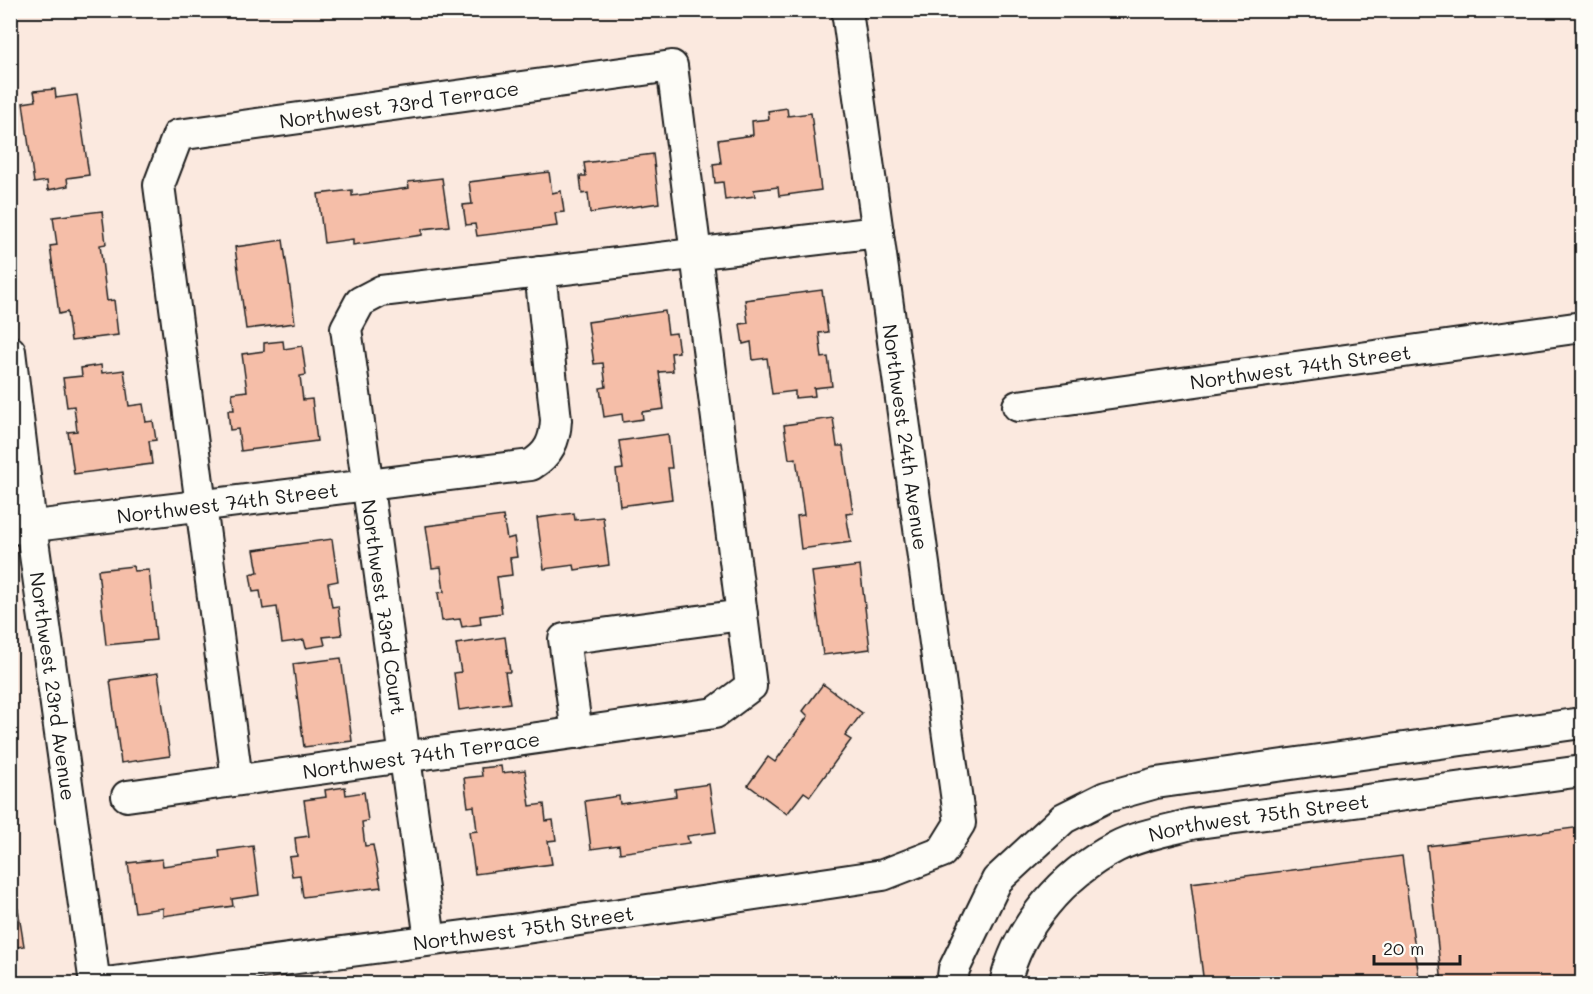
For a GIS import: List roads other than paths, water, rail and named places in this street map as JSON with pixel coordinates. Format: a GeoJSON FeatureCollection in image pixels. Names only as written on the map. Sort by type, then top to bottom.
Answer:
{"type":"FeatureCollection","features":[{"type":"Feature","properties":{"kind":"street","name":"Northwest 24th Avenue"},"geometry":{"type":"LineString","coordinates":[[848,18],[960,823],[942,852]]}},
{"type":"Feature","properties":{"kind":"street","name":"Northwest 73rd Terrace"},"geometry":{"type":"LineString","coordinates":[[201,506],[159,185],[178,135],[672,66],[697,254]]}},
{"type":"Feature","properties":{"kind":"street"},"geometry":{"type":"LineString","coordinates":[[540,272],[878,232]]}},
{"type":"Feature","properties":{"kind":"street"},"geometry":{"type":"LineString","coordinates":[[577,733],[564,639],[742,615],[697,254]]}},
{"type":"Feature","properties":{"kind":"street","name":"Northwest 74th Street"},"geometry":{"type":"LineString","coordinates":[[21,527],[368,487],[531,465],[548,452],[553,444],[556,420],[540,272]]}},
{"type":"Feature","properties":{"kind":"street","name":"Northwest 73rd Court"},"geometry":{"type":"LineString","coordinates":[[430,940],[346,328],[360,302],[381,291],[540,272]]}},
{"type":"Feature","properties":{"kind":"street","name":"Northwest 74th Street"},"geometry":{"type":"LineString","coordinates":[[1018,406],[1582,327]]}},
{"type":"Feature","properties":{"kind":"street","name":"Northwest 23rd Avenue"},"geometry":{"type":"LineString","coordinates":[[10,351],[21,527],[97,984]]}},
{"type":"Feature","properties":{"kind":"street"},"geometry":{"type":"LineString","coordinates":[[201,506],[237,780]]}},
{"type":"Feature","properties":{"kind":"street","name":"Northwest 74th Terrace"},"geometry":{"type":"LineString","coordinates":[[127,796],[716,713],[751,686],[742,615]]}},
{"type":"Feature","properties":{"kind":"street"},"geometry":{"type":"LineString","coordinates":[[952,984],[954,969],[997,880],[1064,818],[1106,797],[1156,783],[1580,723],[1582,762]]}},
{"type":"Feature","properties":{"kind":"street"},"geometry":{"type":"LineString","coordinates":[[1354,755],[1359,801]]}},
{"type":"Feature","properties":{"kind":"street","name":"Northwest 75th Street"},"geometry":{"type":"LineString","coordinates":[[1005,984],[1008,968],[1031,921],[1063,885],[1115,848],[1146,836],[1191,824],[1582,771]]}},
{"type":"Feature","properties":{"kind":"street","name":"Northwest 75th Street"},"geometry":{"type":"LineString","coordinates":[[97,984],[430,940],[883,875],[942,852]]}}]}
